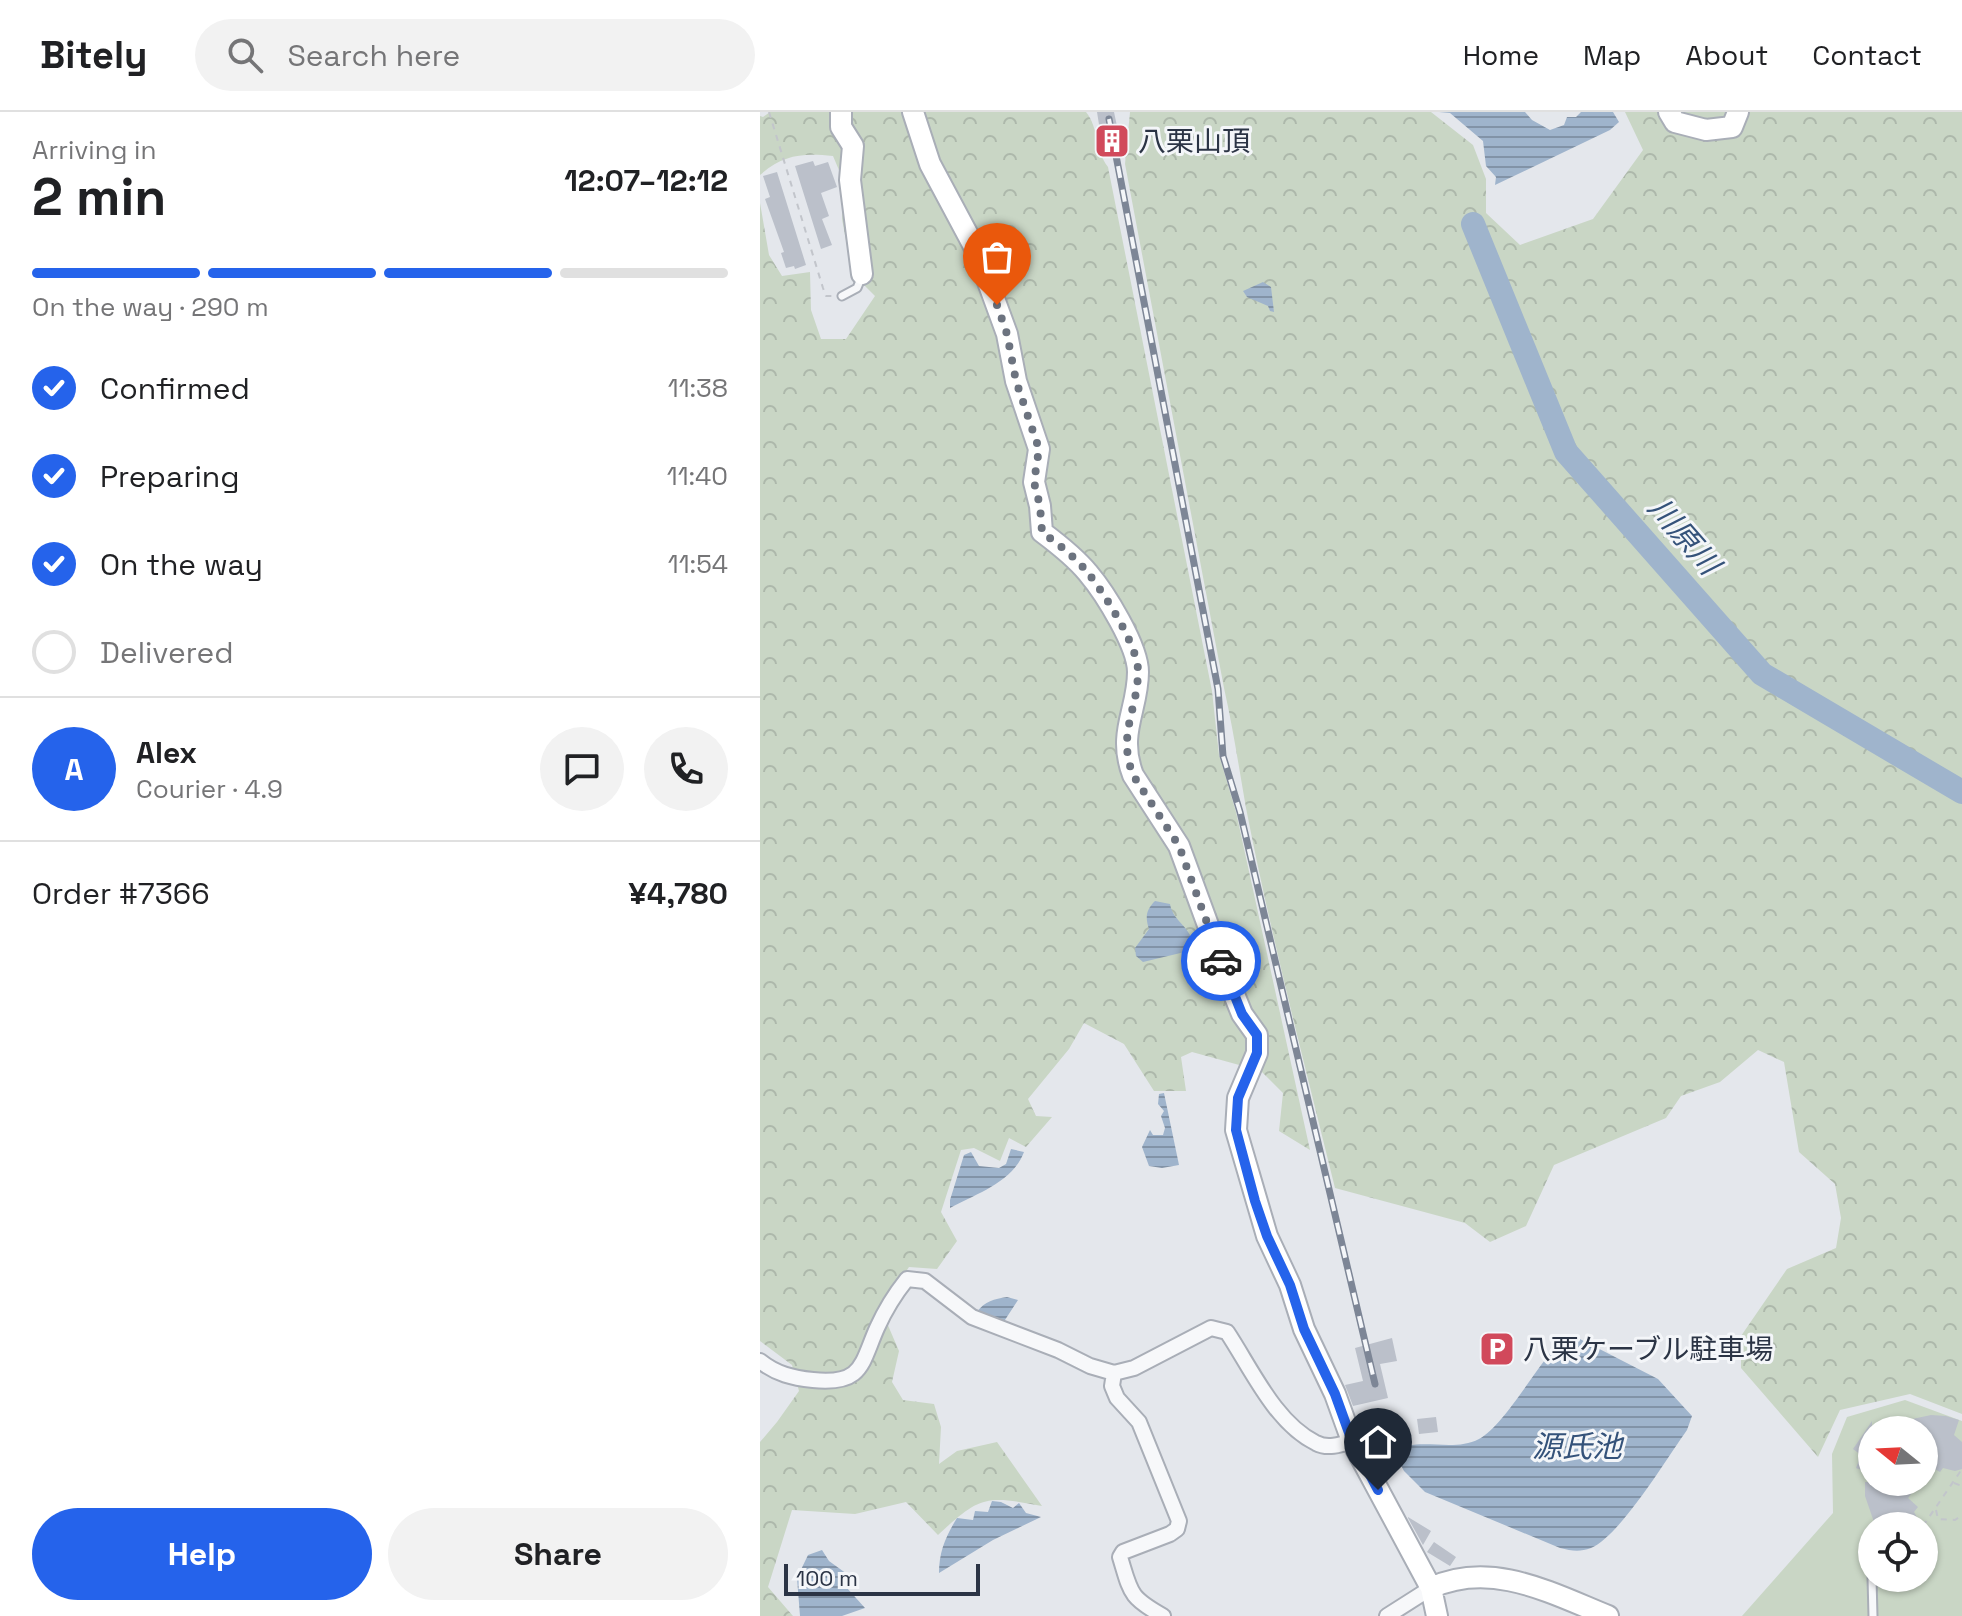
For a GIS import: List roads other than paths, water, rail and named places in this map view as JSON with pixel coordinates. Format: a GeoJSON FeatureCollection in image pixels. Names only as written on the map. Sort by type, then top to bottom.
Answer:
{"type":"FeatureCollection","features":[{"type":"Feature","properties":{"kind":"main road"},"geometry":{"type":"LineString","coordinates":[[841,112],[841,127],[853,146],[850,180],[862,274]]}},
{"type":"Feature","properties":{"kind":"main road"},"geometry":{"type":"LineString","coordinates":[[913,112],[930,164],[977,252],[1007,334],[1016,381],[1039,449],[1034,482],[1042,532],[1088,573],[1133,650],[1138,670],[1128,718],[1128,762],[1133,775],[1179,846],[1242,1014],[1257,1035],[1257,1053],[1238,1098],[1236,1130],[1267,1236],[1290,1285],[1304,1329],[1335,1394],[1352,1441],[1431,1588],[1437,1616]]}},
{"type":"Feature","properties":{"kind":"main road"},"geometry":{"type":"LineString","coordinates":[[1669,112],[1675,122],[1706,130],[1732,127],[1738,112]]}},
{"type":"Feature","properties":{"kind":"main road"},"geometry":{"type":"LineString","coordinates":[[1431,1588],[1465,1576],[1502,1578],[1526,1584],[1608,1616]]}},
{"type":"Feature","properties":{"kind":"street"},"geometry":{"type":"LineString","coordinates":[[760,1361],[791,1378],[821,1381],[849,1377],[866,1361],[876,1330],[892,1298],[907,1279],[925,1281],[972,1317],[1114,1373],[1134,1368],[1211,1328],[1227,1332],[1274,1406],[1294,1426],[1317,1444],[1336,1447],[1352,1441]]}},
{"type":"Feature","properties":{"kind":"street"},"geometry":{"type":"LineString","coordinates":[[1114,1373],[1112,1386],[1117,1398],[1139,1422],[1179,1521],[1177,1529],[1170,1534],[1123,1552],[1120,1557],[1131,1593],[1137,1602],[1163,1616]]}},
{"type":"Feature","properties":{"kind":"street"},"geometry":{"type":"LineString","coordinates":[[1387,1616],[1431,1588]]}},
{"type":"Feature","properties":{"kind":"lane"},"geometry":{"type":"LineString","coordinates":[[842,296],[857,288],[862,274]]}},
{"type":"Feature","properties":{"kind":"lane"},"geometry":{"type":"LineString","coordinates":[[1872,1592],[1873,1616]]}},
{"type":"Feature","properties":{"kind":"water"},"geometry":{"type":"Polygon","coordinates":[[[1439,112],[1525,112],[1532,120],[1550,130],[1564,125],[1567,117],[1576,117],[1581,112],[1613,112],[1619,122],[1610,130],[1495,185],[1496,177],[1486,166],[1483,141],[1450,113],[1439,112]]]}},
{"type":"Feature","properties":{"kind":"water"},"geometry":{"type":"Polygon","coordinates":[[[1263,282],[1271,287],[1274,312],[1247,297],[1243,291],[1263,282]]]}},
{"type":"Feature","properties":{"kind":"water"},"geometry":{"type":"Polygon","coordinates":[[[1155,901],[1170,904],[1175,916],[1191,936],[1193,950],[1143,962],[1136,956],[1135,948],[1149,929],[1147,914],[1155,901]]]}},
{"type":"Feature","properties":{"kind":"water"},"geometry":{"type":"Polygon","coordinates":[[[1164,1093],[1179,1165],[1162,1168],[1149,1166],[1142,1147],[1150,1130],[1153,1135],[1163,1135],[1165,1128],[1161,1116],[1164,1111],[1158,1104],[1159,1094],[1164,1093]]]}},
{"type":"Feature","properties":{"kind":"water"},"geometry":{"type":"Polygon","coordinates":[[[1011,1149],[1024,1152],[1003,1179],[950,1208],[964,1155],[971,1152],[979,1166],[999,1168],[1006,1164],[1011,1149]]]}},
{"type":"Feature","properties":{"kind":"water"},"geometry":{"type":"Polygon","coordinates":[[[1007,1297],[1018,1300],[1003,1323],[977,1312],[990,1301],[1007,1297]]]}},
{"type":"Feature","properties":{"kind":"water","name":"源氏池"},"geometry":{"type":"Polygon","coordinates":[[[1576,1337],[1658,1379],[1692,1416],[1687,1430],[1642,1495],[1603,1541],[1583,1550],[1560,1548],[1425,1492],[1404,1471],[1393,1451],[1414,1445],[1458,1445],[1479,1439],[1500,1421],[1563,1338],[1576,1337]]]}},
{"type":"Feature","properties":{"kind":"water"},"geometry":{"type":"Polygon","coordinates":[[[992,1501],[1013,1508],[1019,1503],[1026,1513],[1041,1517],[993,1540],[939,1573],[944,1544],[957,1518],[973,1520],[975,1511],[988,1512],[992,1501]]]}},
{"type":"Feature","properties":{"kind":"water"},"geometry":{"type":"Polygon","coordinates":[[[822,1550],[829,1561],[847,1574],[847,1588],[865,1608],[842,1616],[800,1616],[797,1578],[808,1555],[822,1550]]]}},
{"type":"Feature","properties":{"kind":"waterway","name":"川原川"},"geometry":{"type":"LineString","coordinates":[[1473,224],[1566,452],[1762,674],[1962,792]]}},
{"type":"Feature","properties":{"kind":"railway"},"geometry":{"type":"LineString","coordinates":[[1109,119],[1218,689],[1223,756],[1240,812],[1375,1384]]}},
{"type":"Feature","properties":{"kind":"place","name":"八栗山頂"},"geometry":{"type":"Point","coordinates":[1112,141]}},
{"type":"Feature","properties":{"kind":"place","name":"八栗ケーブル駐車場"},"geometry":{"type":"Point","coordinates":[1497,1349]}}]}
